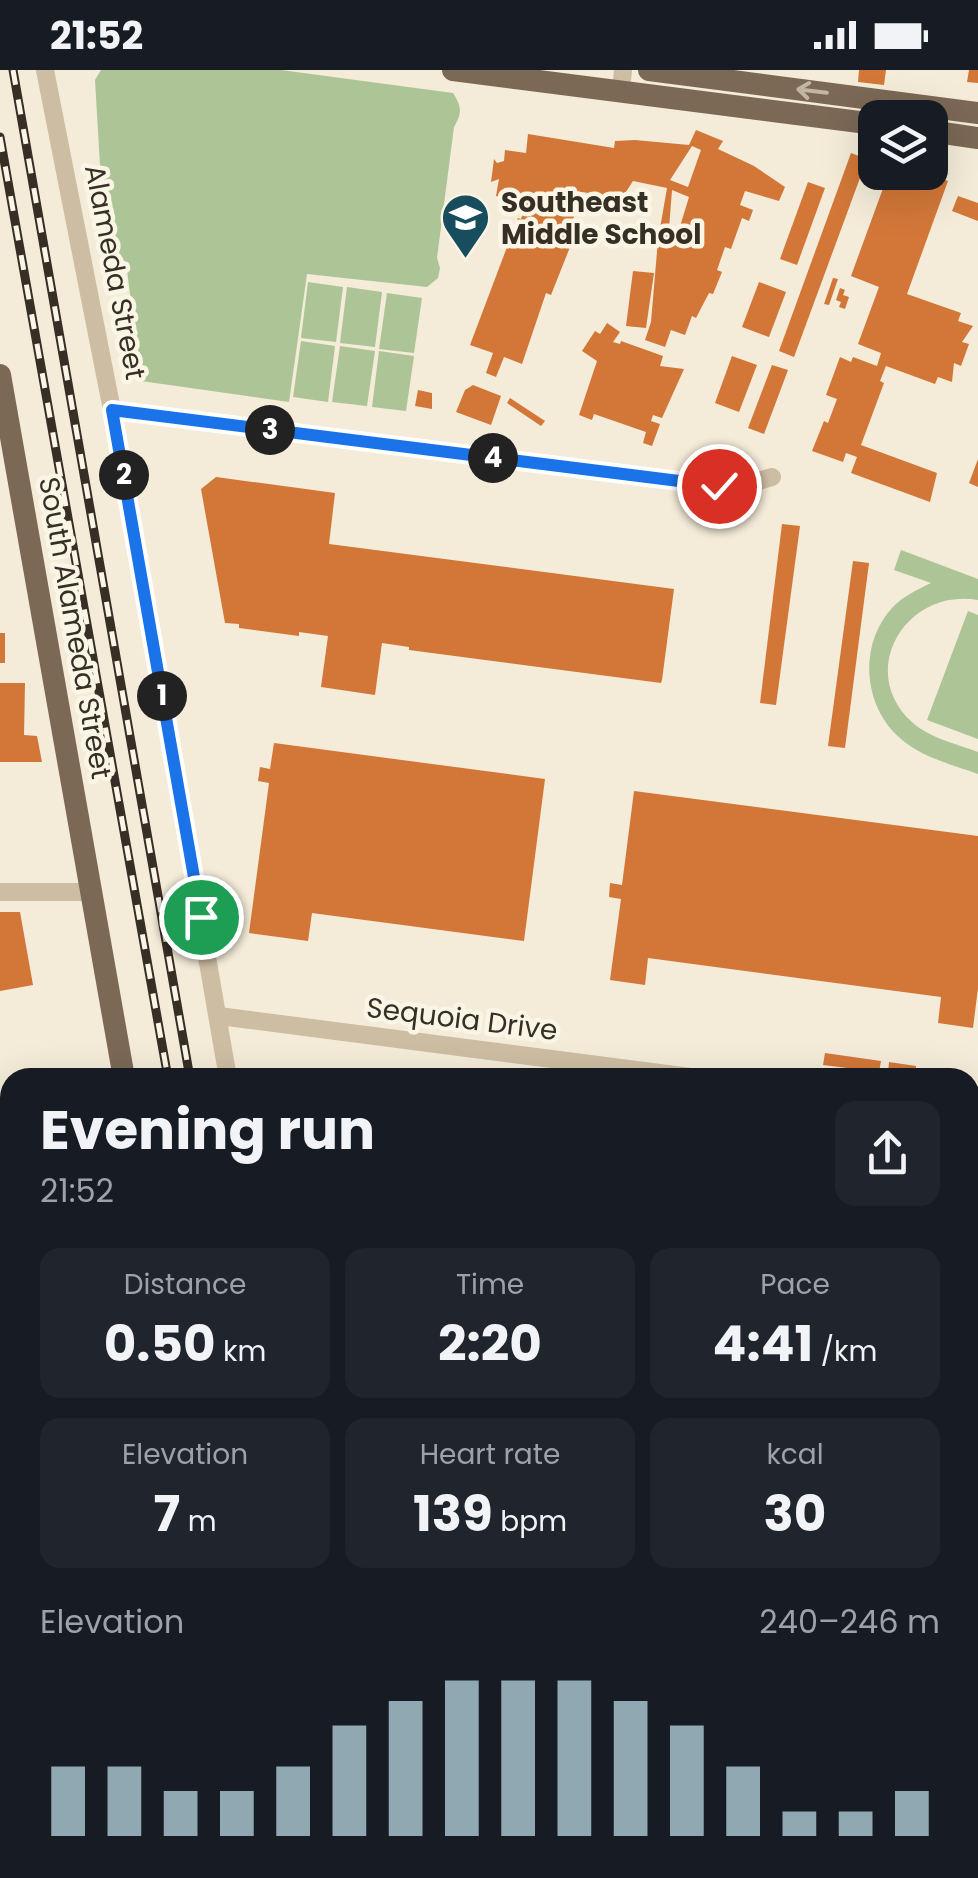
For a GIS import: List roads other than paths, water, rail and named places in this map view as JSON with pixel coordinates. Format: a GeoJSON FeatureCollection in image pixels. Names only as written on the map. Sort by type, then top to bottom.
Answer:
{"type":"FeatureCollection","features":[{"type":"Feature","properties":{"kind":"main road"},"geometry":{"type":"LineString","coordinates":[[452,70],[622,81],[858,121]]}},
{"type":"Feature","properties":{"kind":"main road"},"geometry":{"type":"LineString","coordinates":[[650,70],[978,113]]}},
{"type":"Feature","properties":{"kind":"main road"},"geometry":{"type":"LineString","coordinates":[[948,134],[978,138]]}},
{"type":"Feature","properties":{"kind":"main road","name":"South Alameda Street"},"geometry":{"type":"LineString","coordinates":[[0,375],[91,892]]}},
{"type":"Feature","properties":{"kind":"main road"},"geometry":{"type":"LineString","coordinates":[[91,892],[122,1068]]}},
{"type":"Feature","properties":{"kind":"street","name":"Alameda Street"},"geometry":{"type":"LineString","coordinates":[[45,70],[112,410],[227,1068]]}},
{"type":"Feature","properties":{"kind":"street"},"geometry":{"type":"LineString","coordinates":[[112,410],[719,486],[744,485],[772,477]]}},
{"type":"Feature","properties":{"kind":"street"},"geometry":{"type":"LineString","coordinates":[[0,892],[91,892]]}},
{"type":"Feature","properties":{"kind":"street","name":"Sequoia Drive"},"geometry":{"type":"LineString","coordinates":[[219,1016],[621,1068]]}},
{"type":"Feature","properties":{"kind":"railway"},"geometry":{"type":"LineString","coordinates":[[13,70],[188,1068]]}},
{"type":"Feature","properties":{"kind":"railway"},"geometry":{"type":"LineString","coordinates":[[0,137],[166,1068]]}},
{"type":"Feature","properties":{"kind":"place","name":"Southeast Middle School"},"geometry":{"type":"Point","coordinates":[466,260]}}]}
